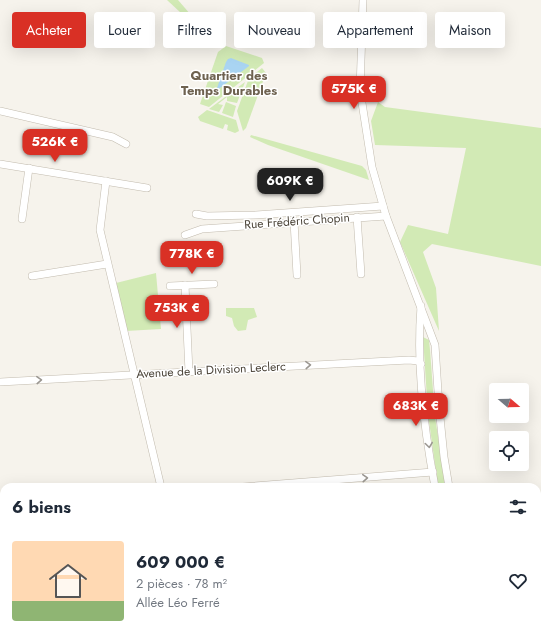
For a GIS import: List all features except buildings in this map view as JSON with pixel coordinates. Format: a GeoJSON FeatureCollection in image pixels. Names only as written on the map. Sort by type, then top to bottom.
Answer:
{"type":"FeatureCollection","features":[{"type":"Feature","properties":{"kind":"street"},"geometry":{"type":"LineString","coordinates":[[363,0],[360,90],[372,167],[386,216],[421,304],[435,345],[439,407],[448,483]]}},
{"type":"Feature","properties":{"kind":"street"},"geometry":{"type":"LineString","coordinates":[[0,111],[113,137],[126,144]]}},
{"type":"Feature","properties":{"kind":"street"},"geometry":{"type":"LineString","coordinates":[[0,164],[147,188]]}},
{"type":"Feature","properties":{"kind":"street"},"geometry":{"type":"LineString","coordinates":[[22,219],[29,168]]}},
{"type":"Feature","properties":{"kind":"street"},"geometry":{"type":"LineString","coordinates":[[106,181],[100,230],[160,483]]}},
{"type":"Feature","properties":{"kind":"street"},"geometry":{"type":"LineString","coordinates":[[196,214],[207,216],[256,215],[383,206]]}},
{"type":"Feature","properties":{"kind":"street","name":"Rue Frédéric Chopin"},"geometry":{"type":"LineString","coordinates":[[185,234],[202,228],[386,216]]}},
{"type":"Feature","properties":{"kind":"street"},"geometry":{"type":"LineString","coordinates":[[357,217],[360,274]]}},
{"type":"Feature","properties":{"kind":"street"},"geometry":{"type":"LineString","coordinates":[[294,221],[297,275]]}},
{"type":"Feature","properties":{"kind":"street"},"geometry":{"type":"LineString","coordinates":[[32,276],[108,264]]}},
{"type":"Feature","properties":{"kind":"street"},"geometry":{"type":"LineString","coordinates":[[170,286],[214,284]]}},
{"type":"Feature","properties":{"kind":"street"},"geometry":{"type":"LineString","coordinates":[[185,285],[189,372]]}},
{"type":"Feature","properties":{"kind":"street"},"geometry":{"type":"LineString","coordinates":[[421,304],[421,364],[425,417],[435,483]]}},
{"type":"Feature","properties":{"kind":"street","name":"Avenue de la Division Leclerc"},"geometry":{"type":"LineString","coordinates":[[0,382],[410,360],[418,361],[421,364]]}},
{"type":"Feature","properties":{"kind":"street"},"geometry":{"type":"LineString","coordinates":[[294,483],[433,472]]}},
{"type":"Feature","properties":{"kind":"green space"},"geometry":{"type":"Polygon","coordinates":[[[167,0],[178,0],[188,12],[180,12],[167,0]]]}},
{"type":"Feature","properties":{"kind":"green space"},"geometry":{"type":"Polygon","coordinates":[[[226,46],[262,58],[264,63],[209,107],[200,104],[218,52],[226,48],[226,46]]]}},
{"type":"Feature","properties":{"kind":"green space"},"geometry":{"type":"Polygon","coordinates":[[[262,68],[266,73],[246,128],[243,131],[237,111],[249,78],[262,68]]]}},
{"type":"Feature","properties":{"kind":"green space"},"geometry":{"type":"Polygon","coordinates":[[[245,82],[237,103],[227,101],[227,97],[218,104],[223,105],[219,112],[209,109],[245,82]]]}},
{"type":"Feature","properties":{"kind":"green space"},"geometry":{"type":"Polygon","coordinates":[[[226,102],[236,106],[233,117],[222,113],[226,102]]]}},
{"type":"Feature","properties":{"kind":"green space"},"geometry":{"type":"Polygon","coordinates":[[[378,102],[385,107],[541,128],[541,266],[432,244],[423,252],[436,288],[439,331],[400,242],[408,225],[448,234],[466,148],[375,145],[371,121],[378,102]]]}},
{"type":"Feature","properties":{"kind":"green space"},"geometry":{"type":"Polygon","coordinates":[[[207,110],[236,120],[239,131],[235,133],[227,130],[228,125],[225,124],[223,129],[200,121],[198,117],[207,110]]]}},
{"type":"Feature","properties":{"kind":"green space"},"geometry":{"type":"Polygon","coordinates":[[[251,135],[362,166],[366,170],[369,180],[268,145],[250,137],[251,135]]]}},
{"type":"Feature","properties":{"kind":"green space"},"geometry":{"type":"Polygon","coordinates":[[[156,273],[161,329],[126,331],[116,283],[156,273]]]}},
{"type":"Feature","properties":{"kind":"green space"},"geometry":{"type":"Polygon","coordinates":[[[226,308],[254,308],[257,317],[248,320],[246,330],[238,331],[234,326],[232,318],[226,316],[226,308]]]}},
{"type":"Feature","properties":{"kind":"green space"},"geometry":{"type":"Polygon","coordinates":[[[423,337],[429,340],[435,417],[445,483],[437,483],[428,414],[423,337]]]}},
{"type":"Feature","properties":{"kind":"water"},"geometry":{"type":"Polygon","coordinates":[[[231,58],[249,66],[216,91],[226,62],[231,58]]]}},
{"type":"Feature","properties":{"kind":"district","name":"Quartier des Temps Durables"},"geometry":{"type":"Point","coordinates":[229,82]}}]}
